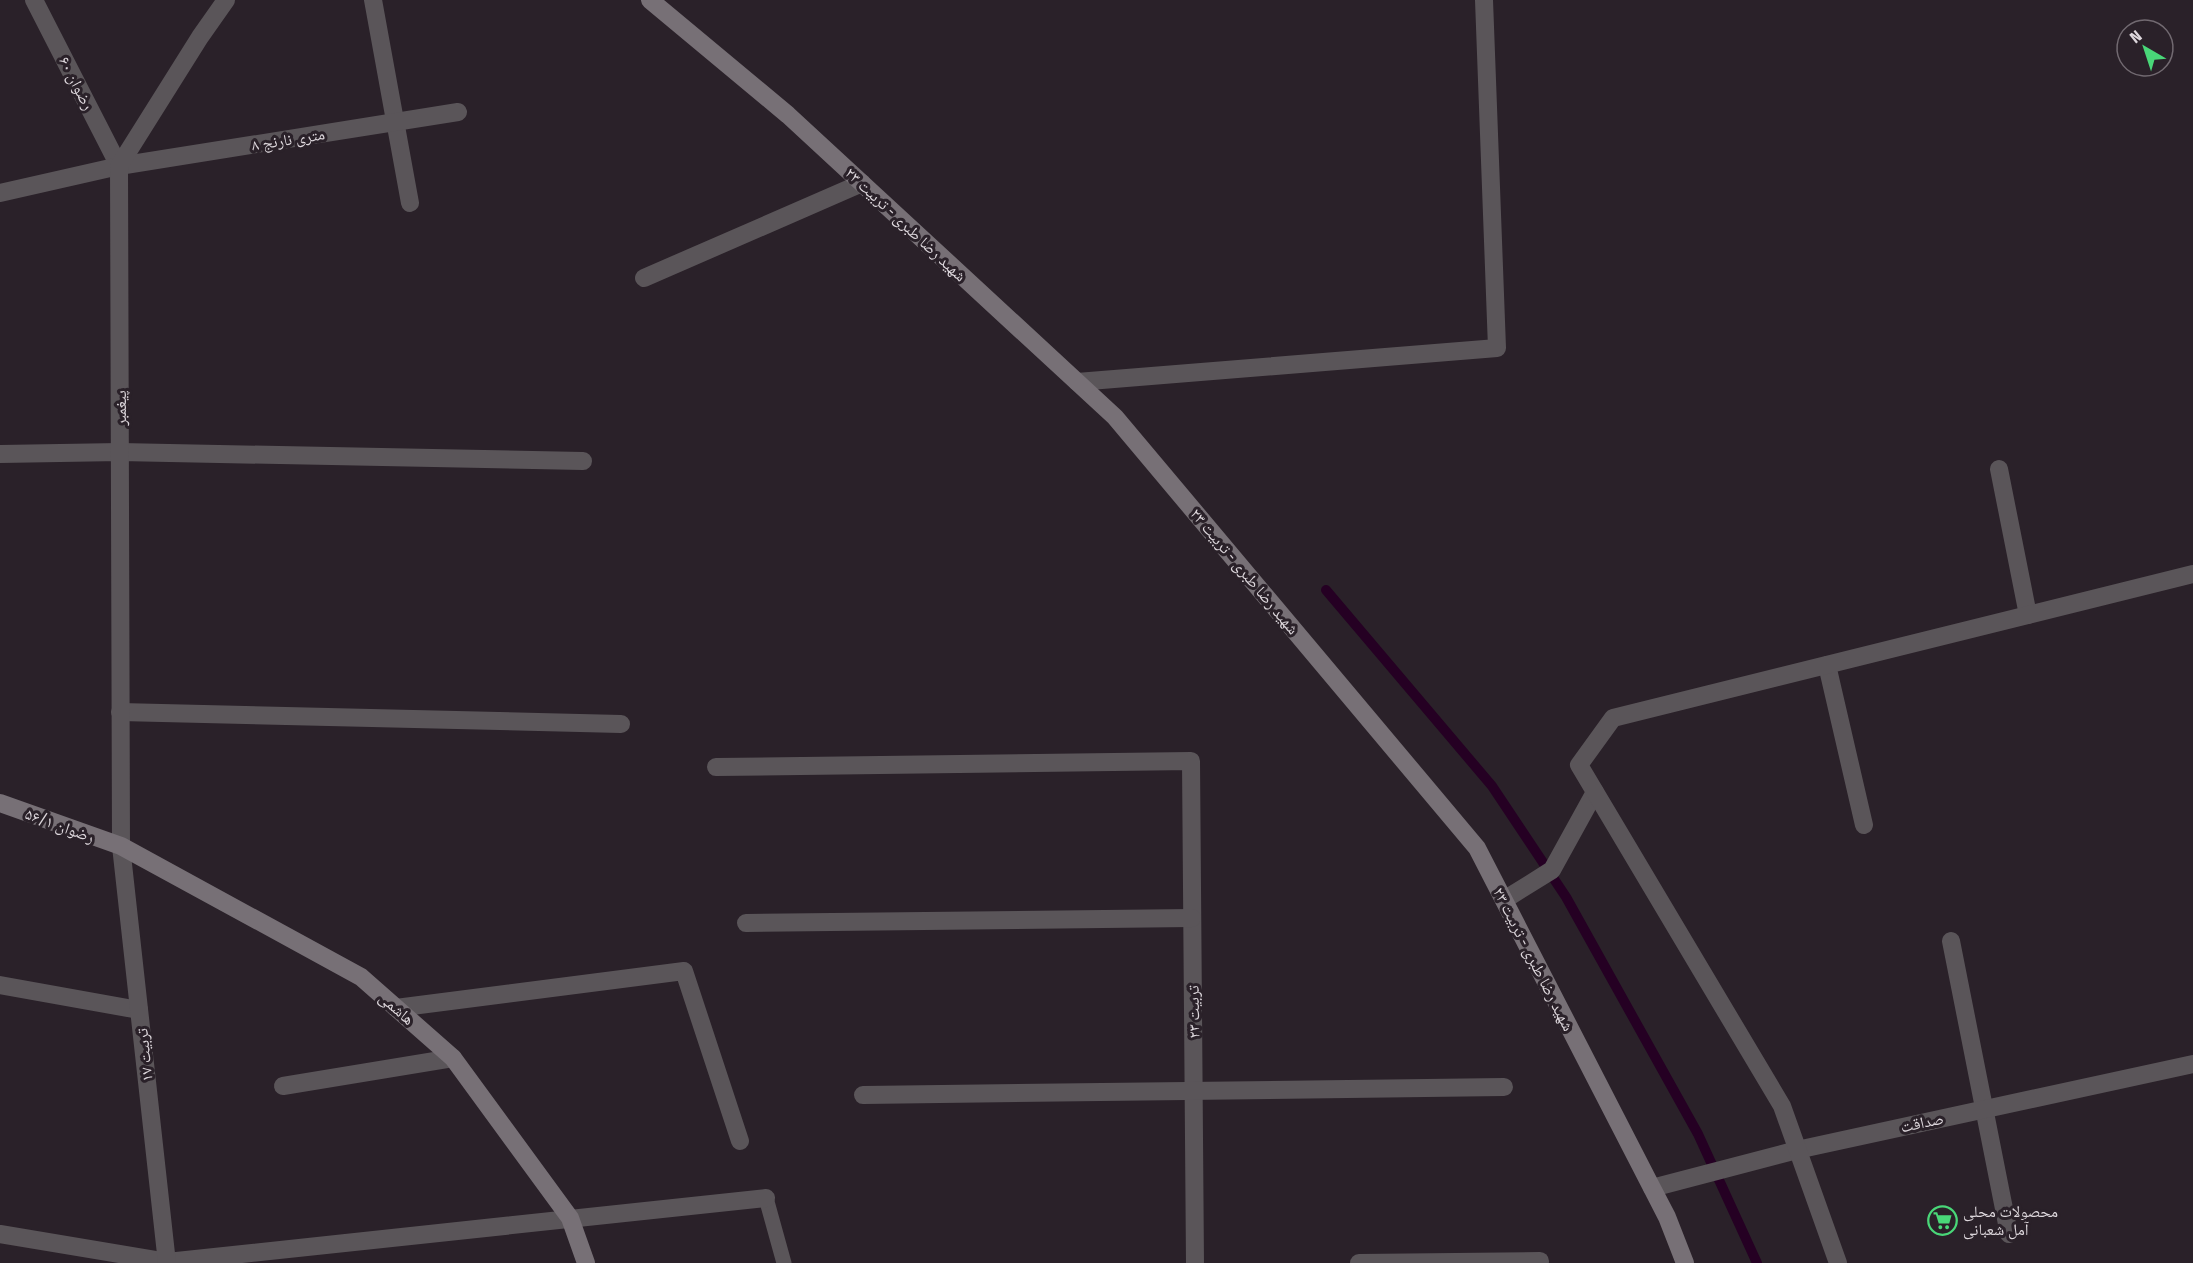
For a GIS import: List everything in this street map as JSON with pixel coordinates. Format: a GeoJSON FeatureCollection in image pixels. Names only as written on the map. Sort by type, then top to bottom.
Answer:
{"type":"FeatureCollection","features":[{"type":"Feature","properties":{"kind":"main road","name":"شهید رضا طبری - تربیت ۲۳"},"geometry":{"type":"LineString","coordinates":[[650,0],[788,115],[1115,417],[1477,848],[1667,1217],[1685,1263]]}},
{"type":"Feature","properties":{"kind":"main road","name":"رضوان ۵۶/۱"},"geometry":{"type":"LineString","coordinates":[[0,803],[121,846]]}},
{"type":"Feature","properties":{"kind":"main road","name":"هاشمی"},"geometry":{"type":"LineString","coordinates":[[121,846],[361,976],[453,1058],[570,1218],[586,1263]]}},
{"type":"Feature","properties":{"kind":"street","name":"رضوان ۶۰"},"geometry":{"type":"LineString","coordinates":[[34,0],[119,166]]}},
{"type":"Feature","properties":{"kind":"street"},"geometry":{"type":"LineString","coordinates":[[119,166],[200,37],[226,0]]}},
{"type":"Feature","properties":{"kind":"street"},"geometry":{"type":"LineString","coordinates":[[373,0],[410,203]]}},
{"type":"Feature","properties":{"kind":"street"},"geometry":{"type":"LineString","coordinates":[[1077,382],[1497,348],[1484,0]]}},
{"type":"Feature","properties":{"kind":"street","name":"۸ متری نارنج"},"geometry":{"type":"LineString","coordinates":[[0,193],[119,166],[458,112]]}},
{"type":"Feature","properties":{"kind":"street","name":"پیغمبر"},"geometry":{"type":"LineString","coordinates":[[119,166],[121,846]]}},
{"type":"Feature","properties":{"kind":"street"},"geometry":{"type":"LineString","coordinates":[[644,278],[862,183]]}},
{"type":"Feature","properties":{"kind":"street"},"geometry":{"type":"LineString","coordinates":[[0,454],[120,452],[583,461]]}},
{"type":"Feature","properties":{"kind":"street"},"geometry":{"type":"LineString","coordinates":[[1999,469],[2028,615]]}},
{"type":"Feature","properties":{"kind":"street"},"geometry":{"type":"LineString","coordinates":[[1838,1263],[1782,1106],[1580,765],[1613,718],[2193,574]]}},
{"type":"Feature","properties":{"kind":"street"},"geometry":{"type":"LineString","coordinates":[[1827,665],[1864,825]]}},
{"type":"Feature","properties":{"kind":"street"},"geometry":{"type":"LineString","coordinates":[[120,712],[621,724]]}},
{"type":"Feature","properties":{"kind":"street","name":"تربیت ۲۳"},"geometry":{"type":"LineString","coordinates":[[716,767],[1191,761],[1195,1263]]}},
{"type":"Feature","properties":{"kind":"street"},"geometry":{"type":"LineString","coordinates":[[1504,900],[1552,870],[1595,792]]}},
{"type":"Feature","properties":{"kind":"street","name":"تربیت ۱۷"},"geometry":{"type":"LineString","coordinates":[[121,846],[167,1263]]}},
{"type":"Feature","properties":{"kind":"street"},"geometry":{"type":"LineString","coordinates":[[746,923],[1192,918]]}},
{"type":"Feature","properties":{"kind":"street"},"geometry":{"type":"LineString","coordinates":[[1951,941],[2008,1234]]}},
{"type":"Feature","properties":{"kind":"street"},"geometry":{"type":"LineString","coordinates":[[396,1008],[684,971],[740,1140]]}},
{"type":"Feature","properties":{"kind":"street"},"geometry":{"type":"LineString","coordinates":[[0,985],[139,1010]]}},
{"type":"Feature","properties":{"kind":"street"},"geometry":{"type":"LineString","coordinates":[[283,1086],[453,1058]]}},
{"type":"Feature","properties":{"kind":"street","name":"صداقت"},"geometry":{"type":"LineString","coordinates":[[1652,1188],[1797,1150],[2193,1064]]}},
{"type":"Feature","properties":{"kind":"street"},"geometry":{"type":"LineString","coordinates":[[863,1095],[1504,1087]]}},
{"type":"Feature","properties":{"kind":"street"},"geometry":{"type":"LineString","coordinates":[[0,1234],[167,1263],[318,1254],[570,1218],[766,1198]]}},
{"type":"Feature","properties":{"kind":"street"},"geometry":{"type":"LineString","coordinates":[[1359,1263],[1540,1261]]}},
{"type":"Feature","properties":{"kind":"lane"},"geometry":{"type":"LineString","coordinates":[[766,1198],[784,1263]]}},
{"type":"Feature","properties":{"kind":"waterway"},"geometry":{"type":"LineString","coordinates":[[1326,590],[1492,786],[1566,897],[1698,1134],[1757,1263]]}},
{"type":"Feature","properties":{"kind":"place","name":"محصولات محلی آمل شعبانی"},"geometry":{"type":"Point","coordinates":[1942,1220]}}]}
